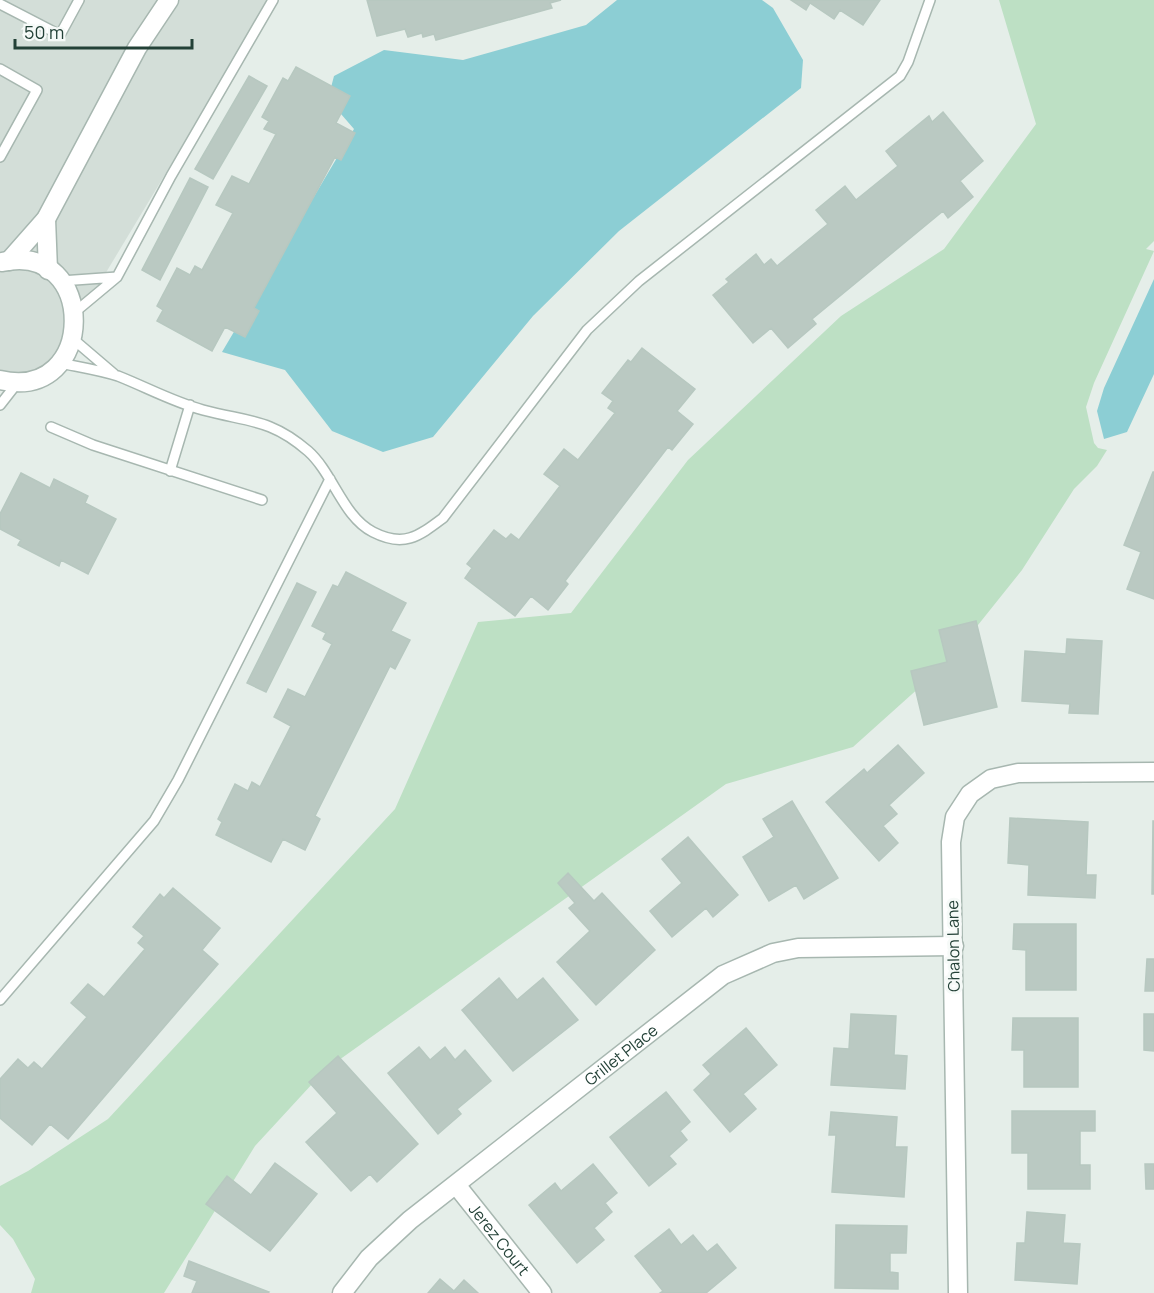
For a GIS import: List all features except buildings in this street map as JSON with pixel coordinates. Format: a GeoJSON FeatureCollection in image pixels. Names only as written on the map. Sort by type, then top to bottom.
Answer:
{"type":"FeatureCollection","features":[{"type":"Feature","properties":{"kind":"street"},"geometry":{"type":"LineString","coordinates":[[4,262],[46,219],[137,48],[170,0]]}},
{"type":"Feature","properties":{"kind":"street"},"geometry":{"type":"LineString","coordinates":[[9,381],[41,377],[60,363],[73,339],[75,312],[55,276],[46,219]]}},
{"type":"Feature","properties":{"kind":"street"},"geometry":{"type":"LineString","coordinates":[[4,262],[29,262],[55,276]]}},
{"type":"Feature","properties":{"kind":"street","name":"Chalon Lane"},"geometry":{"type":"LineString","coordinates":[[958,1293],[951,842],[955,817],[970,794],[991,779],[1017,773],[1154,772]]}},
{"type":"Feature","properties":{"kind":"street","name":"Grillet Place"},"geometry":{"type":"LineString","coordinates":[[342,1293],[351,1279],[388,1239],[699,992],[747,962],[772,953],[798,948],[954,946]]}},
{"type":"Feature","properties":{"kind":"street","name":"Jerez Court"},"geometry":{"type":"LineString","coordinates":[[457,1186],[542,1293]]}},
{"type":"Feature","properties":{"kind":"lane"},"geometry":{"type":"LineString","coordinates":[[0,4],[60,35],[78,0]]}},
{"type":"Feature","properties":{"kind":"lane"},"geometry":{"type":"LineString","coordinates":[[75,312],[117,277],[171,176],[262,24],[273,0]]}},
{"type":"Feature","properties":{"kind":"lane"},"geometry":{"type":"LineString","coordinates":[[60,363],[116,376],[190,405],[248,418],[277,429],[309,452],[355,517],[373,532],[397,540],[416,538],[443,518],[587,330],[639,281],[900,76],[908,63],[930,0]]}},
{"type":"Feature","properties":{"kind":"lane"},"geometry":{"type":"LineString","coordinates":[[0,69],[37,90],[0,157]]}},
{"type":"Feature","properties":{"kind":"lane"},"geometry":{"type":"LineString","coordinates":[[55,276],[117,277]]}},
{"type":"Feature","properties":{"kind":"lane"},"geometry":{"type":"LineString","coordinates":[[73,339],[116,376]]}},
{"type":"Feature","properties":{"kind":"lane"},"geometry":{"type":"LineString","coordinates":[[0,405],[9,381]]}},
{"type":"Feature","properties":{"kind":"lane"},"geometry":{"type":"LineString","coordinates":[[170,471],[190,405]]}},
{"type":"Feature","properties":{"kind":"lane"},"geometry":{"type":"LineString","coordinates":[[51,427],[93,445],[262,500]]}},
{"type":"Feature","properties":{"kind":"lane"},"geometry":{"type":"LineString","coordinates":[[0,1000],[154,821],[178,780],[330,479]]}},
{"type":"Feature","properties":{"kind":"shaded area"},"geometry":{"type":"Polygon","coordinates":[[[0,0],[270,0],[72,329],[43,385],[0,373],[0,0]]]}},
{"type":"Feature","properties":{"kind":"green space"},"geometry":{"type":"Polygon","coordinates":[[[999,0],[1154,0],[1154,241],[1146,249],[1154,251],[1094,383],[1086,407],[1094,443],[1098,448],[1107,450],[1097,466],[1074,489],[1022,570],[950,660],[853,747],[726,784],[325,1070],[255,1146],[164,1293],[31,1293],[35,1279],[13,1239],[0,1225],[0,1186],[28,1171],[108,1119],[395,809],[478,622],[571,613],[688,460],[841,316],[944,249],[1036,124],[999,0]]]}},
{"type":"Feature","properties":{"kind":"water"},"geometry":{"type":"Polygon","coordinates":[[[617,0],[762,0],[773,8],[803,60],[801,88],[619,231],[533,316],[433,437],[383,452],[332,431],[285,370],[222,352],[354,129],[328,99],[334,76],[384,50],[463,60],[586,25],[617,0]]]}},
{"type":"Feature","properties":{"kind":"water"},"geometry":{"type":"Polygon","coordinates":[[[1154,279],[1154,374],[1127,432],[1104,439],[1097,411],[1104,388],[1154,279]]]}}]}
